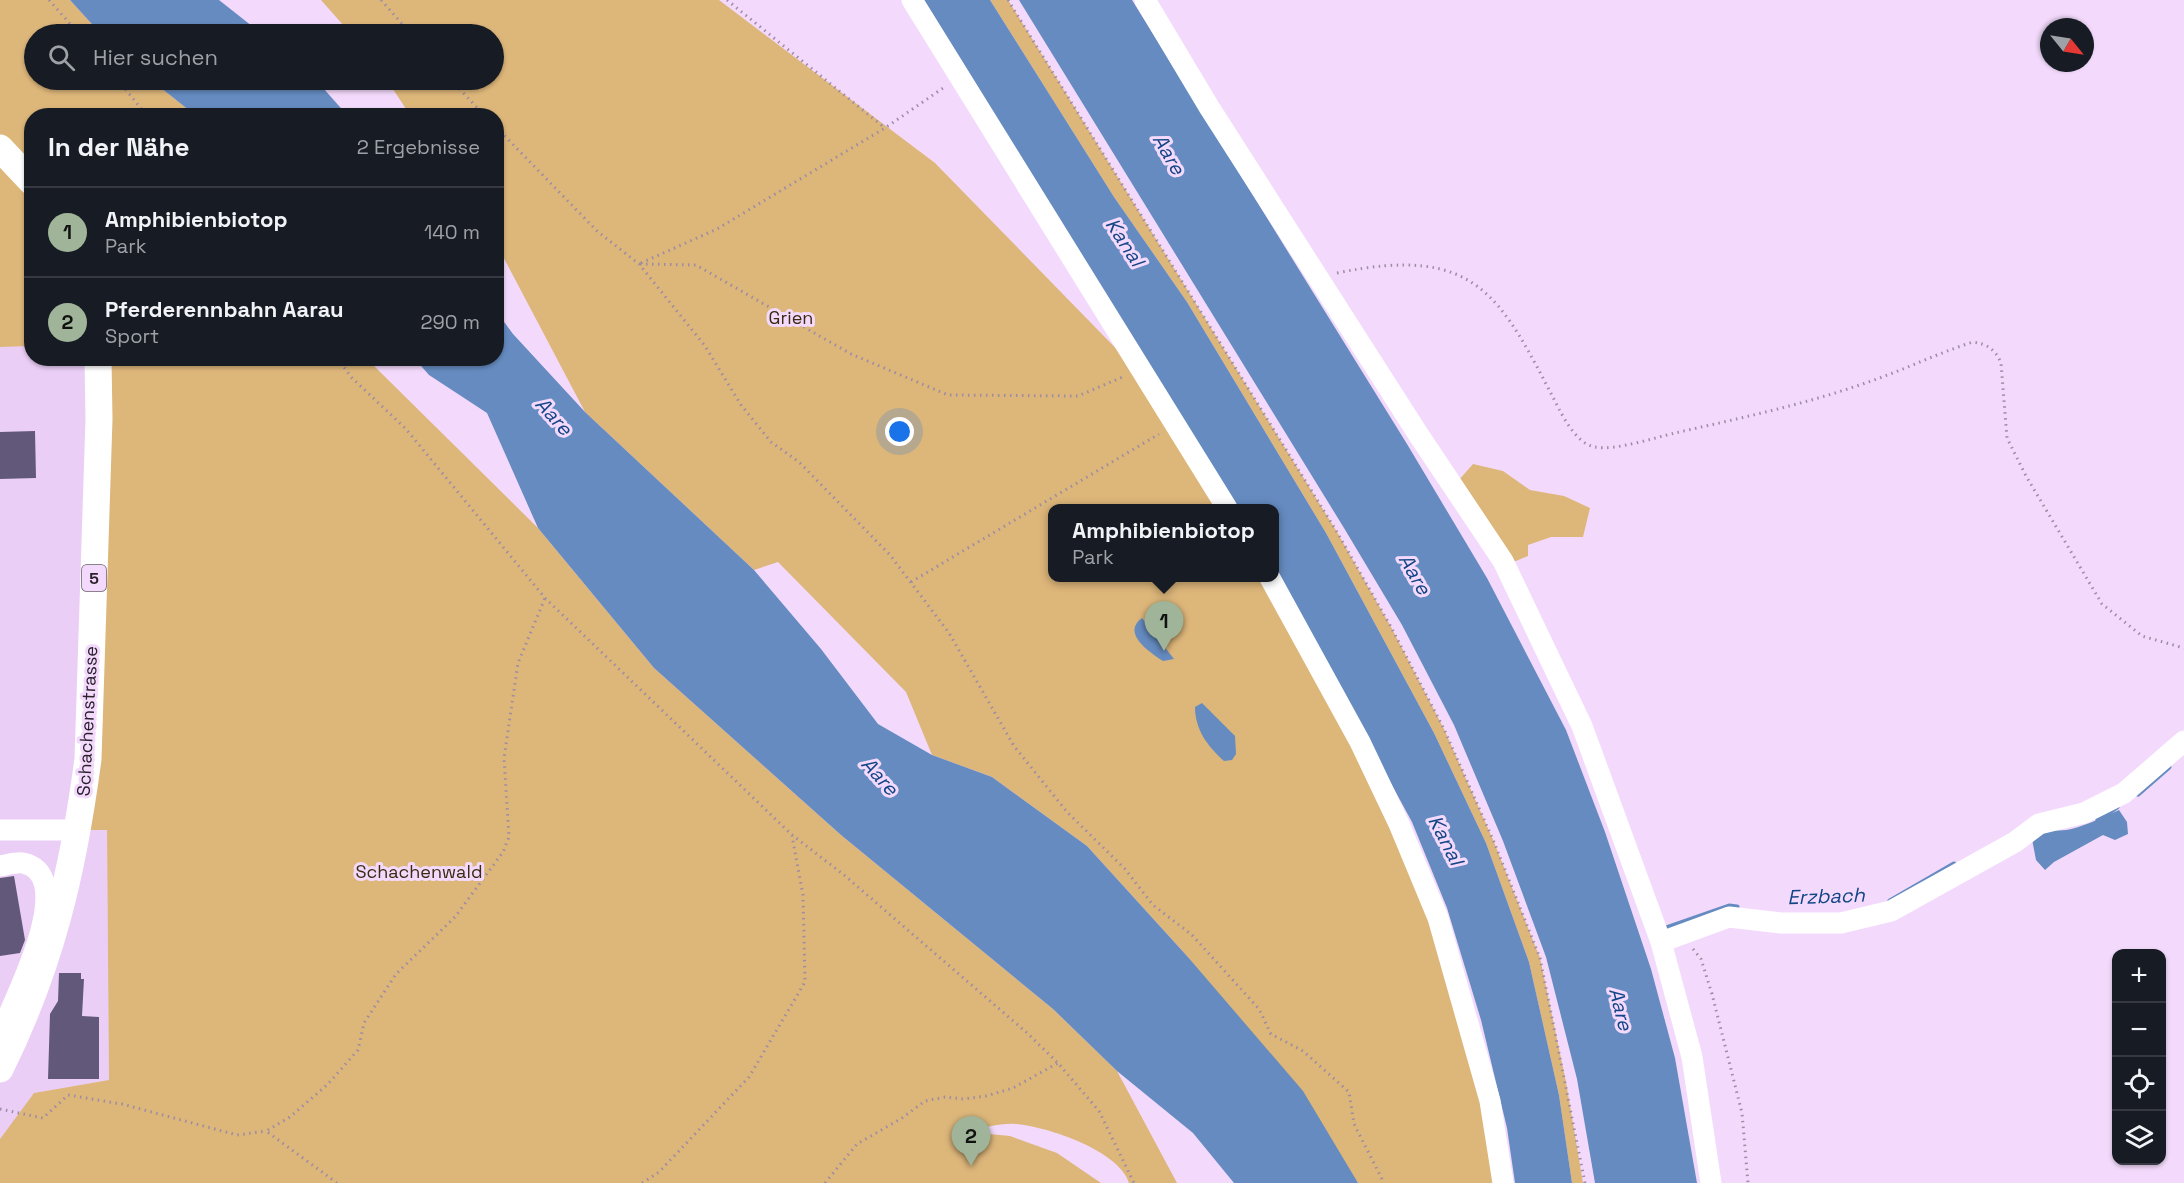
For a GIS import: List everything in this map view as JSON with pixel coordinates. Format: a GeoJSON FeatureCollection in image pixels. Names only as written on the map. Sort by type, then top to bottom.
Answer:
{"type":"FeatureCollection","features":[{"type":"Feature","properties":{"kind":"main road"},"geometry":{"type":"LineString","coordinates":[[0,148],[24,174]]}},
{"type":"Feature","properties":{"kind":"main road","name":"Schachenstrasse"},"geometry":{"type":"LineString","coordinates":[[0,1069],[18,1033],[43,970],[71,874],[88,759],[99,419],[98,366]]}},
{"type":"Feature","properties":{"kind":"street"},"geometry":{"type":"LineString","coordinates":[[912,0],[1224,504]]}},
{"type":"Feature","properties":{"kind":"street"},"geometry":{"type":"LineString","coordinates":[[1145,0],[1209,107],[1503,561],[1581,726],[1652,918],[1671,938],[1711,1183]]}},
{"type":"Feature","properties":{"kind":"street"},"geometry":{"type":"LineString","coordinates":[[1272,582],[1360,742],[1399,824],[1437,918],[1490,1101],[1503,1183]]}},
{"type":"Feature","properties":{"kind":"street"},"geometry":{"type":"LineString","coordinates":[[1671,938],[1730,917],[1841,924],[1891,911],[2015,842],[2040,824],[2084,813],[2124,793],[2184,741]]}},
{"type":"Feature","properties":{"kind":"street"},"geometry":{"type":"LineString","coordinates":[[0,830],[78,830]]}},
{"type":"Feature","properties":{"kind":"street"},"geometry":{"type":"LineString","coordinates":[[0,866],[22,863],[31,867],[42,877],[48,899],[42,930],[0,1034]]}},
{"type":"Feature","properties":{"kind":"path"},"geometry":{"type":"LineString","coordinates":[[49,0],[70,24]]}},
{"type":"Feature","properties":{"kind":"path"},"geometry":{"type":"LineString","coordinates":[[381,0],[402,24]]}},
{"type":"Feature","properties":{"kind":"path"},"geometry":{"type":"LineString","coordinates":[[727,0],[885,128]]}},
{"type":"Feature","properties":{"kind":"path"},"geometry":{"type":"LineString","coordinates":[[1008,0],[1337,532],[1391,627],[1444,729],[1494,842],[1540,958],[1585,1183]]}},
{"type":"Feature","properties":{"kind":"path"},"geometry":{"type":"LineString","coordinates":[[639,264],[717,230],[885,128],[960,76]]}},
{"type":"Feature","properties":{"kind":"path"},"geometry":{"type":"LineString","coordinates":[[126,90],[141,108]]}},
{"type":"Feature","properties":{"kind":"path"},"geometry":{"type":"LineString","coordinates":[[460,90],[477,108]]}},
{"type":"Feature","properties":{"kind":"path"},"geometry":{"type":"LineString","coordinates":[[504,135],[597,231],[639,264],[705,346],[741,405],[771,442],[799,462],[890,555],[949,633],[1014,746],[1067,812],[1125,869],[1153,905],[1192,935],[1259,1009],[1271,1034],[1303,1051],[1348,1092],[1354,1124],[1384,1183]]}},
{"type":"Feature","properties":{"kind":"path"},"geometry":{"type":"LineString","coordinates":[[639,264],[696,265],[851,354],[948,395],[1078,396],[1140,369]]}},
{"type":"Feature","properties":{"kind":"path"},"geometry":{"type":"LineString","coordinates":[[1318,277],[1364,268],[1442,267],[1480,286],[1506,316],[1526,345],[1565,420],[1581,441],[1593,447],[1606,448],[1643,441],[1797,405],[1872,381],[1973,342],[1986,344],[1997,353],[2001,363],[2007,438],[2026,476],[2102,604],[2142,636],[2184,648]]}},
{"type":"Feature","properties":{"kind":"path"},"geometry":{"type":"LineString","coordinates":[[343,366],[351,377],[406,429],[545,598],[791,834],[844,875],[1026,1032],[1058,1063],[1099,1111],[1134,1183]]}},
{"type":"Feature","properties":{"kind":"path"},"geometry":{"type":"LineString","coordinates":[[911,582],[1174,424]]}},
{"type":"Feature","properties":{"kind":"path"},"geometry":{"type":"LineString","coordinates":[[0,1109],[43,1118],[68,1095],[122,1104],[237,1135],[266,1131],[290,1117],[328,1084],[358,1050],[364,1023],[396,974],[455,917],[503,852],[509,837],[504,758],[518,663],[545,598]]}},
{"type":"Feature","properties":{"kind":"path"},"geometry":{"type":"LineString","coordinates":[[642,1183],[659,1172],[749,1077],[805,982],[803,896],[791,834]]}},
{"type":"Feature","properties":{"kind":"path"},"geometry":{"type":"LineString","coordinates":[[1671,938],[1701,959],[1713,994],[1742,1113],[1748,1183]]}},
{"type":"Feature","properties":{"kind":"path"},"geometry":{"type":"LineString","coordinates":[[825,1183],[857,1144],[902,1118],[925,1101],[945,1097],[964,1099],[1004,1091],[1058,1063]]}},
{"type":"Feature","properties":{"kind":"path"},"geometry":{"type":"LineString","coordinates":[[266,1131],[337,1183]]}},
{"type":"Feature","properties":{"kind":"shaded area"},"geometry":{"type":"Polygon","coordinates":[[[24,346],[24,366],[98,366],[79,830],[107,830],[109,1080],[34,1093],[0,1139],[0,347],[24,346]]]}},
{"type":"Feature","properties":{"kind":"green space"},"geometry":{"type":"Polygon","coordinates":[[[0,0],[70,0],[92,24],[24,24],[24,90],[164,90],[186,108],[24,108],[24,346],[0,347],[0,0]]]}},
{"type":"Feature","properties":{"kind":"green space","name":"Grien"},"geometry":{"type":"Polygon","coordinates":[[[321,0],[719,0],[935,163],[1135,368],[1219,504],[1048,504],[1048,582],[1265,582],[1355,741],[1416,884],[1448,979],[1479,1088],[1496,1183],[1358,1183],[1187,956],[1087,846],[992,777],[932,755],[906,692],[778,562],[754,570],[585,412],[504,258],[504,108],[405,108],[394,90],[504,90],[504,24],[342,24],[321,0]]]}},
{"type":"Feature","properties":{"kind":"green space"},"geometry":{"type":"Polygon","coordinates":[[[990,0],[1008,0],[1337,532],[1391,627],[1444,729],[1494,842],[1540,958],[1566,1082],[1583,1183],[1572,1183],[1559,1095],[1529,962],[1486,843],[1434,733],[1326,533],[1187,302],[1114,197],[990,0]]]}},
{"type":"Feature","properties":{"kind":"green space","name":"Schachenwald"},"geometry":{"type":"Polygon","coordinates":[[[98,366],[374,366],[538,528],[654,668],[841,835],[1053,1009],[1117,1071],[1177,1183],[1129,1183],[1123,1171],[1112,1161],[1080,1142],[1045,1130],[1010,1124],[969,1132],[1010,1136],[1057,1153],[1101,1183],[0,1183],[0,1139],[34,1093],[109,1080],[107,830],[78,830],[98,366]]]}},
{"type":"Feature","properties":{"kind":"green space"},"geometry":{"type":"Polygon","coordinates":[[[1473,464],[1503,471],[1530,490],[1564,496],[1590,508],[1583,537],[1551,537],[1528,545],[1528,556],[1516,561],[1503,561],[1458,481],[1473,464]]]}},
{"type":"Feature","properties":{"kind":"water"},"geometry":{"type":"Polygon","coordinates":[[[70,0],[219,0],[249,24],[92,24],[70,0]]]}},
{"type":"Feature","properties":{"kind":"water","name":"Kanal"},"geometry":{"type":"Polygon","coordinates":[[[924,0],[990,0],[1114,197],[1187,302],[1326,533],[1434,733],[1486,843],[1529,962],[1559,1095],[1572,1183],[1515,1183],[1507,1128],[1481,1020],[1447,908],[1412,822],[1279,577],[1279,504],[1235,504],[924,0]]]}},
{"type":"Feature","properties":{"kind":"water","name":"Aare"},"geometry":{"type":"Polygon","coordinates":[[[1019,0],[1132,0],[1407,444],[1487,578],[1566,730],[1605,832],[1651,969],[1675,1058],[1697,1183],[1595,1183],[1577,1079],[1546,957],[1503,841],[1454,725],[1402,625],[1344,528],[1019,0]]]}},
{"type":"Feature","properties":{"kind":"water"},"geometry":{"type":"Polygon","coordinates":[[[164,90],[325,90],[341,108],[186,108],[164,90]]]}},
{"type":"Feature","properties":{"kind":"water","name":"Aare"},"geometry":{"type":"Polygon","coordinates":[[[504,322],[585,412],[754,570],[821,649],[878,724],[932,755],[992,777],[1087,846],[1187,956],[1303,1091],[1358,1183],[1234,1183],[1193,1133],[1117,1071],[1053,1009],[841,835],[654,668],[538,528],[487,413],[429,375],[421,366],[504,366],[504,322]]]}},
{"type":"Feature","properties":{"kind":"water"},"geometry":{"type":"Polygon","coordinates":[[[1142,618],[1174,659],[1163,661],[1139,642],[1134,630],[1142,618]]]}},
{"type":"Feature","properties":{"kind":"water"},"geometry":{"type":"Polygon","coordinates":[[[1202,703],[1235,736],[1236,754],[1232,760],[1224,761],[1203,737],[1197,723],[1195,707],[1202,703]]]}},
{"type":"Feature","properties":{"kind":"water"},"geometry":{"type":"Polygon","coordinates":[[[2119,810],[2127,822],[2128,834],[2115,840],[2103,835],[2054,862],[2045,870],[2036,860],[2032,839],[2051,829],[2075,828],[2119,810]]]}},
{"type":"Feature","properties":{"kind":"building"},"geometry":{"type":"Polygon","coordinates":[[[35,431],[36,478],[0,479],[0,432],[35,431]]]}},
{"type":"Feature","properties":{"kind":"building"},"geometry":{"type":"Polygon","coordinates":[[[14,876],[25,940],[20,953],[0,956],[0,878],[14,876]]]}},
{"type":"Feature","properties":{"kind":"building"},"geometry":{"type":"Polygon","coordinates":[[[59,973],[81,973],[81,979],[84,979],[82,1016],[99,1017],[99,1079],[48,1079],[50,1014],[58,1001],[59,973]]]}},
{"type":"Feature","properties":{"kind":"waterway","name":"Erzbach"},"geometry":{"type":"LineString","coordinates":[[2138,794],[2169,767]]}},
{"type":"Feature","properties":{"kind":"waterway","name":"Erzbach"},"geometry":{"type":"LineString","coordinates":[[2098,820],[2117,807]]}},
{"type":"Feature","properties":{"kind":"waterway","name":"Erzbach"},"geometry":{"type":"LineString","coordinates":[[1890,901],[1954,864]]}},
{"type":"Feature","properties":{"kind":"waterway","name":"Erzbach"},"geometry":{"type":"LineString","coordinates":[[1660,930],[1729,906],[1737,907]]}},
{"type":"Feature","properties":{"kind":"place","name":"Amphibienbiotop"},"geometry":{"type":"Point","coordinates":[1164,651]}},
{"type":"Feature","properties":{"kind":"place","name":"Pferderennbahn Aarau"},"geometry":{"type":"Point","coordinates":[971,1166]}}]}
